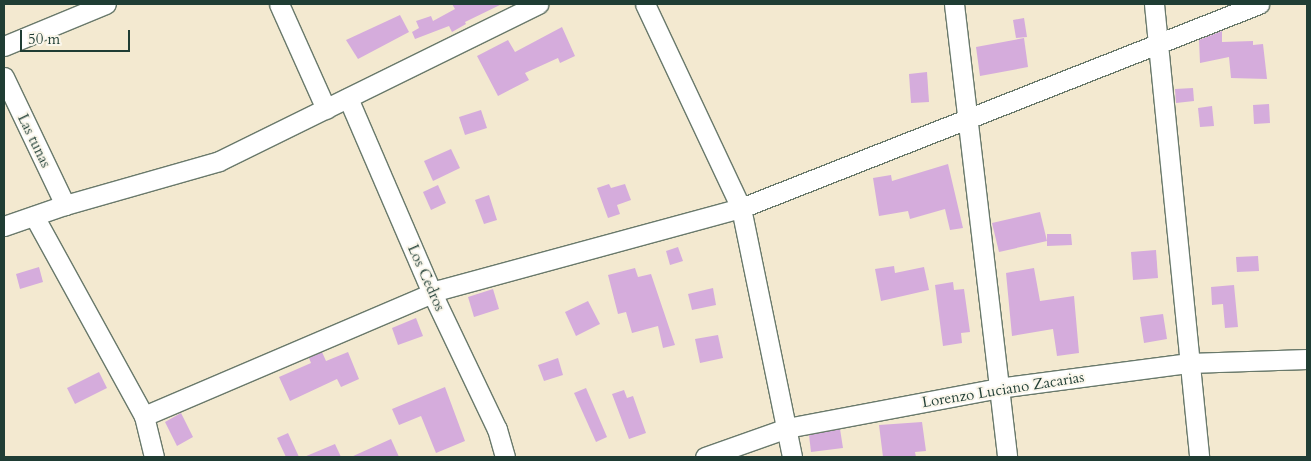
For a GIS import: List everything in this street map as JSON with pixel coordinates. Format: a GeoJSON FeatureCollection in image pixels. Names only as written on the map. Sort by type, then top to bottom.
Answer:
{"type":"FeatureCollection","features":[{"type":"Feature","properties":{"kind":"street"},"geometry":{"type":"LineString","coordinates":[[4,46],[106,4]]}},
{"type":"Feature","properties":{"kind":"street"},"geometry":{"type":"LineString","coordinates":[[279,4],[326,109]]}},
{"type":"Feature","properties":{"kind":"street"},"geometry":{"type":"LineString","coordinates":[[4,226],[65,205],[220,161],[538,4]]}},
{"type":"Feature","properties":{"kind":"street"},"geometry":{"type":"LineString","coordinates":[[644,4],[741,208],[788,428],[792,457]]}},
{"type":"Feature","properties":{"kind":"street"},"geometry":{"type":"LineString","coordinates":[[954,4],[966,120],[1007,457]]}},
{"type":"Feature","properties":{"kind":"street"},"geometry":{"type":"LineString","coordinates":[[1154,4],[1199,457]]}},
{"type":"Feature","properties":{"kind":"street"},"geometry":{"type":"LineString","coordinates":[[144,416],[432,294],[741,208],[1259,4]]}},
{"type":"Feature","properties":{"kind":"street","name":"Las tunas"},"geometry":{"type":"LineString","coordinates":[[4,77],[65,205]]}},
{"type":"Feature","properties":{"kind":"street","name":"Los Cedros"},"geometry":{"type":"LineString","coordinates":[[348,98],[432,294],[497,428],[505,457]]}},
{"type":"Feature","properties":{"kind":"street"},"geometry":{"type":"LineString","coordinates":[[34,216],[144,416],[154,457]]}},
{"type":"Feature","properties":{"kind":"street","name":"Lorenzo Luciano Zacarias"},"geometry":{"type":"LineString","coordinates":[[705,457],[788,428],[998,388],[1189,363],[1307,359]]}},
{"type":"Feature","properties":{"kind":"building"},"geometry":{"type":"Polygon","coordinates":[[[452,4],[502,4],[465,22],[466,24],[452,32],[449,26],[415,39],[412,32],[419,28],[416,21],[431,16],[433,21],[455,9],[452,4]]]}},
{"type":"Feature","properties":{"kind":"building"},"geometry":{"type":"Polygon","coordinates":[[[400,15],[409,32],[358,59],[346,40],[400,15]]]}},
{"type":"Feature","properties":{"kind":"building"},"geometry":{"type":"Polygon","coordinates":[[[1024,18],[1027,37],[1016,38],[1013,20],[1024,18]]]}},
{"type":"Feature","properties":{"kind":"building"},"geometry":{"type":"Polygon","coordinates":[[[562,27],[575,56],[560,63],[558,58],[525,73],[529,80],[498,96],[477,56],[508,40],[515,52],[562,27]]]}},
{"type":"Feature","properties":{"kind":"building"},"geometry":{"type":"Polygon","coordinates":[[[1222,31],[1222,42],[1253,41],[1253,45],[1263,44],[1267,79],[1231,78],[1229,57],[1200,63],[1199,40],[1222,31]]]}},
{"type":"Feature","properties":{"kind":"building"},"geometry":{"type":"Polygon","coordinates":[[[1024,38],[1028,67],[980,76],[976,47],[1024,38]]]}},
{"type":"Feature","properties":{"kind":"building"},"geometry":{"type":"Polygon","coordinates":[[[927,72],[929,102],[911,103],[909,74],[927,72]]]}},
{"type":"Feature","properties":{"kind":"building"},"geometry":{"type":"Polygon","coordinates":[[[1193,88],[1194,101],[1176,103],[1175,89],[1193,88]]]}},
{"type":"Feature","properties":{"kind":"building"},"geometry":{"type":"Polygon","coordinates":[[[1269,104],[1270,123],[1254,124],[1253,105],[1269,104]]]}},
{"type":"Feature","properties":{"kind":"building"},"geometry":{"type":"Polygon","coordinates":[[[1212,106],[1214,126],[1200,127],[1198,108],[1212,106]]]}},
{"type":"Feature","properties":{"kind":"building"},"geometry":{"type":"Polygon","coordinates":[[[481,110],[487,128],[465,135],[459,117],[481,110]]]}},
{"type":"Feature","properties":{"kind":"building"},"geometry":{"type":"Polygon","coordinates":[[[451,149],[460,168],[433,181],[424,161],[451,149]]]}},
{"type":"Feature","properties":{"kind":"building"},"geometry":{"type":"Polygon","coordinates":[[[948,164],[963,228],[950,230],[945,209],[910,219],[908,211],[879,216],[873,178],[891,175],[892,181],[948,164]]]}},
{"type":"Feature","properties":{"kind":"building"},"geometry":{"type":"Polygon","coordinates":[[[609,184],[611,188],[625,184],[631,200],[617,205],[620,214],[608,218],[597,188],[609,184]]]}},
{"type":"Feature","properties":{"kind":"building"},"geometry":{"type":"Polygon","coordinates":[[[438,185],[446,203],[431,210],[423,192],[438,185]]]}},
{"type":"Feature","properties":{"kind":"building"},"geometry":{"type":"Polygon","coordinates":[[[489,195],[497,220],[484,224],[475,200],[489,195]]]}},
{"type":"Feature","properties":{"kind":"building"},"geometry":{"type":"Polygon","coordinates":[[[1040,212],[1047,241],[999,252],[992,223],[1040,212]]]}},
{"type":"Feature","properties":{"kind":"building"},"geometry":{"type":"Polygon","coordinates":[[[1047,234],[1071,234],[1072,245],[1047,246],[1047,234]]]}},
{"type":"Feature","properties":{"kind":"building"},"geometry":{"type":"Polygon","coordinates":[[[678,247],[683,261],[670,265],[666,251],[678,247]]]}},
{"type":"Feature","properties":{"kind":"building"},"geometry":{"type":"Polygon","coordinates":[[[1156,250],[1158,278],[1133,280],[1131,252],[1156,250]]]}},
{"type":"Feature","properties":{"kind":"building"},"geometry":{"type":"Polygon","coordinates":[[[1258,256],[1259,271],[1237,272],[1236,257],[1258,256]]]}},
{"type":"Feature","properties":{"kind":"building"},"geometry":{"type":"Polygon","coordinates":[[[894,266],[895,273],[924,267],[929,290],[881,301],[875,269],[894,266]]]}},
{"type":"Feature","properties":{"kind":"building"},"geometry":{"type":"Polygon","coordinates":[[[39,267],[43,282],[20,289],[16,274],[39,267]]]}},
{"type":"Feature","properties":{"kind":"building"},"geometry":{"type":"Polygon","coordinates":[[[635,268],[638,277],[651,274],[675,345],[663,348],[658,326],[632,333],[626,312],[618,314],[608,275],[635,268]]]}},
{"type":"Feature","properties":{"kind":"building"},"geometry":{"type":"Polygon","coordinates":[[[1034,268],[1040,301],[1074,296],[1079,353],[1057,356],[1053,329],[1012,336],[1006,273],[1034,268]]]}},
{"type":"Feature","properties":{"kind":"building"},"geometry":{"type":"Polygon","coordinates":[[[953,282],[954,290],[964,289],[970,332],[961,333],[962,343],[943,346],[935,285],[953,282]]]}},
{"type":"Feature","properties":{"kind":"building"},"geometry":{"type":"Polygon","coordinates":[[[1234,285],[1238,327],[1225,328],[1223,304],[1212,305],[1211,287],[1234,285]]]}},
{"type":"Feature","properties":{"kind":"building"},"geometry":{"type":"Polygon","coordinates":[[[713,288],[716,305],[692,310],[688,294],[713,288]]]}},
{"type":"Feature","properties":{"kind":"building"},"geometry":{"type":"Polygon","coordinates":[[[493,289],[499,309],[474,317],[468,297],[493,289]]]}},
{"type":"Feature","properties":{"kind":"building"},"geometry":{"type":"Polygon","coordinates":[[[588,301],[600,324],[576,336],[565,312],[588,301]]]}},
{"type":"Feature","properties":{"kind":"building"},"geometry":{"type":"Polygon","coordinates":[[[1163,314],[1167,339],[1144,343],[1140,317],[1163,314]]]}},
{"type":"Feature","properties":{"kind":"building"},"geometry":{"type":"Polygon","coordinates":[[[416,318],[423,336],[398,345],[392,328],[416,318]]]}},
{"type":"Feature","properties":{"kind":"building"},"geometry":{"type":"Polygon","coordinates":[[[718,335],[723,358],[700,363],[695,339],[718,335]]]}},
{"type":"Feature","properties":{"kind":"building"},"geometry":{"type":"Polygon","coordinates":[[[322,352],[326,361],[348,352],[359,379],[341,387],[337,379],[290,401],[279,377],[311,363],[309,358],[322,352]]]}},
{"type":"Feature","properties":{"kind":"building"},"geometry":{"type":"Polygon","coordinates":[[[558,358],[563,375],[544,381],[538,365],[558,358]]]}},
{"type":"Feature","properties":{"kind":"building"},"geometry":{"type":"Polygon","coordinates":[[[99,372],[107,388],[75,404],[67,388],[99,372]]]}},
{"type":"Feature","properties":{"kind":"building"},"geometry":{"type":"Polygon","coordinates":[[[445,387],[465,441],[436,453],[421,416],[399,425],[392,409],[445,387]]]}},
{"type":"Feature","properties":{"kind":"building"},"geometry":{"type":"Polygon","coordinates":[[[586,388],[607,437],[596,442],[574,393],[586,388]]]}},
{"type":"Feature","properties":{"kind":"building"},"geometry":{"type":"Polygon","coordinates":[[[624,390],[627,398],[633,396],[646,433],[629,439],[612,394],[624,390]]]}},
{"type":"Feature","properties":{"kind":"building"},"geometry":{"type":"Polygon","coordinates":[[[181,413],[193,437],[177,446],[165,422],[181,413]]]}},
{"type":"Feature","properties":{"kind":"building"},"geometry":{"type":"Polygon","coordinates":[[[922,422],[926,451],[915,452],[916,457],[883,457],[879,425],[922,422]]]}},
{"type":"Feature","properties":{"kind":"building"},"geometry":{"type":"Polygon","coordinates":[[[840,429],[843,448],[811,452],[809,435],[840,429]]]}},
{"type":"Feature","properties":{"kind":"building"},"geometry":{"type":"Polygon","coordinates":[[[288,433],[299,457],[286,457],[277,438],[288,433]]]}},
{"type":"Feature","properties":{"kind":"building"},"geometry":{"type":"Polygon","coordinates":[[[391,439],[399,457],[351,457],[391,439]]]}},
{"type":"Feature","properties":{"kind":"building"},"geometry":{"type":"Polygon","coordinates":[[[335,444],[341,457],[304,457],[335,444]]]}}]}
